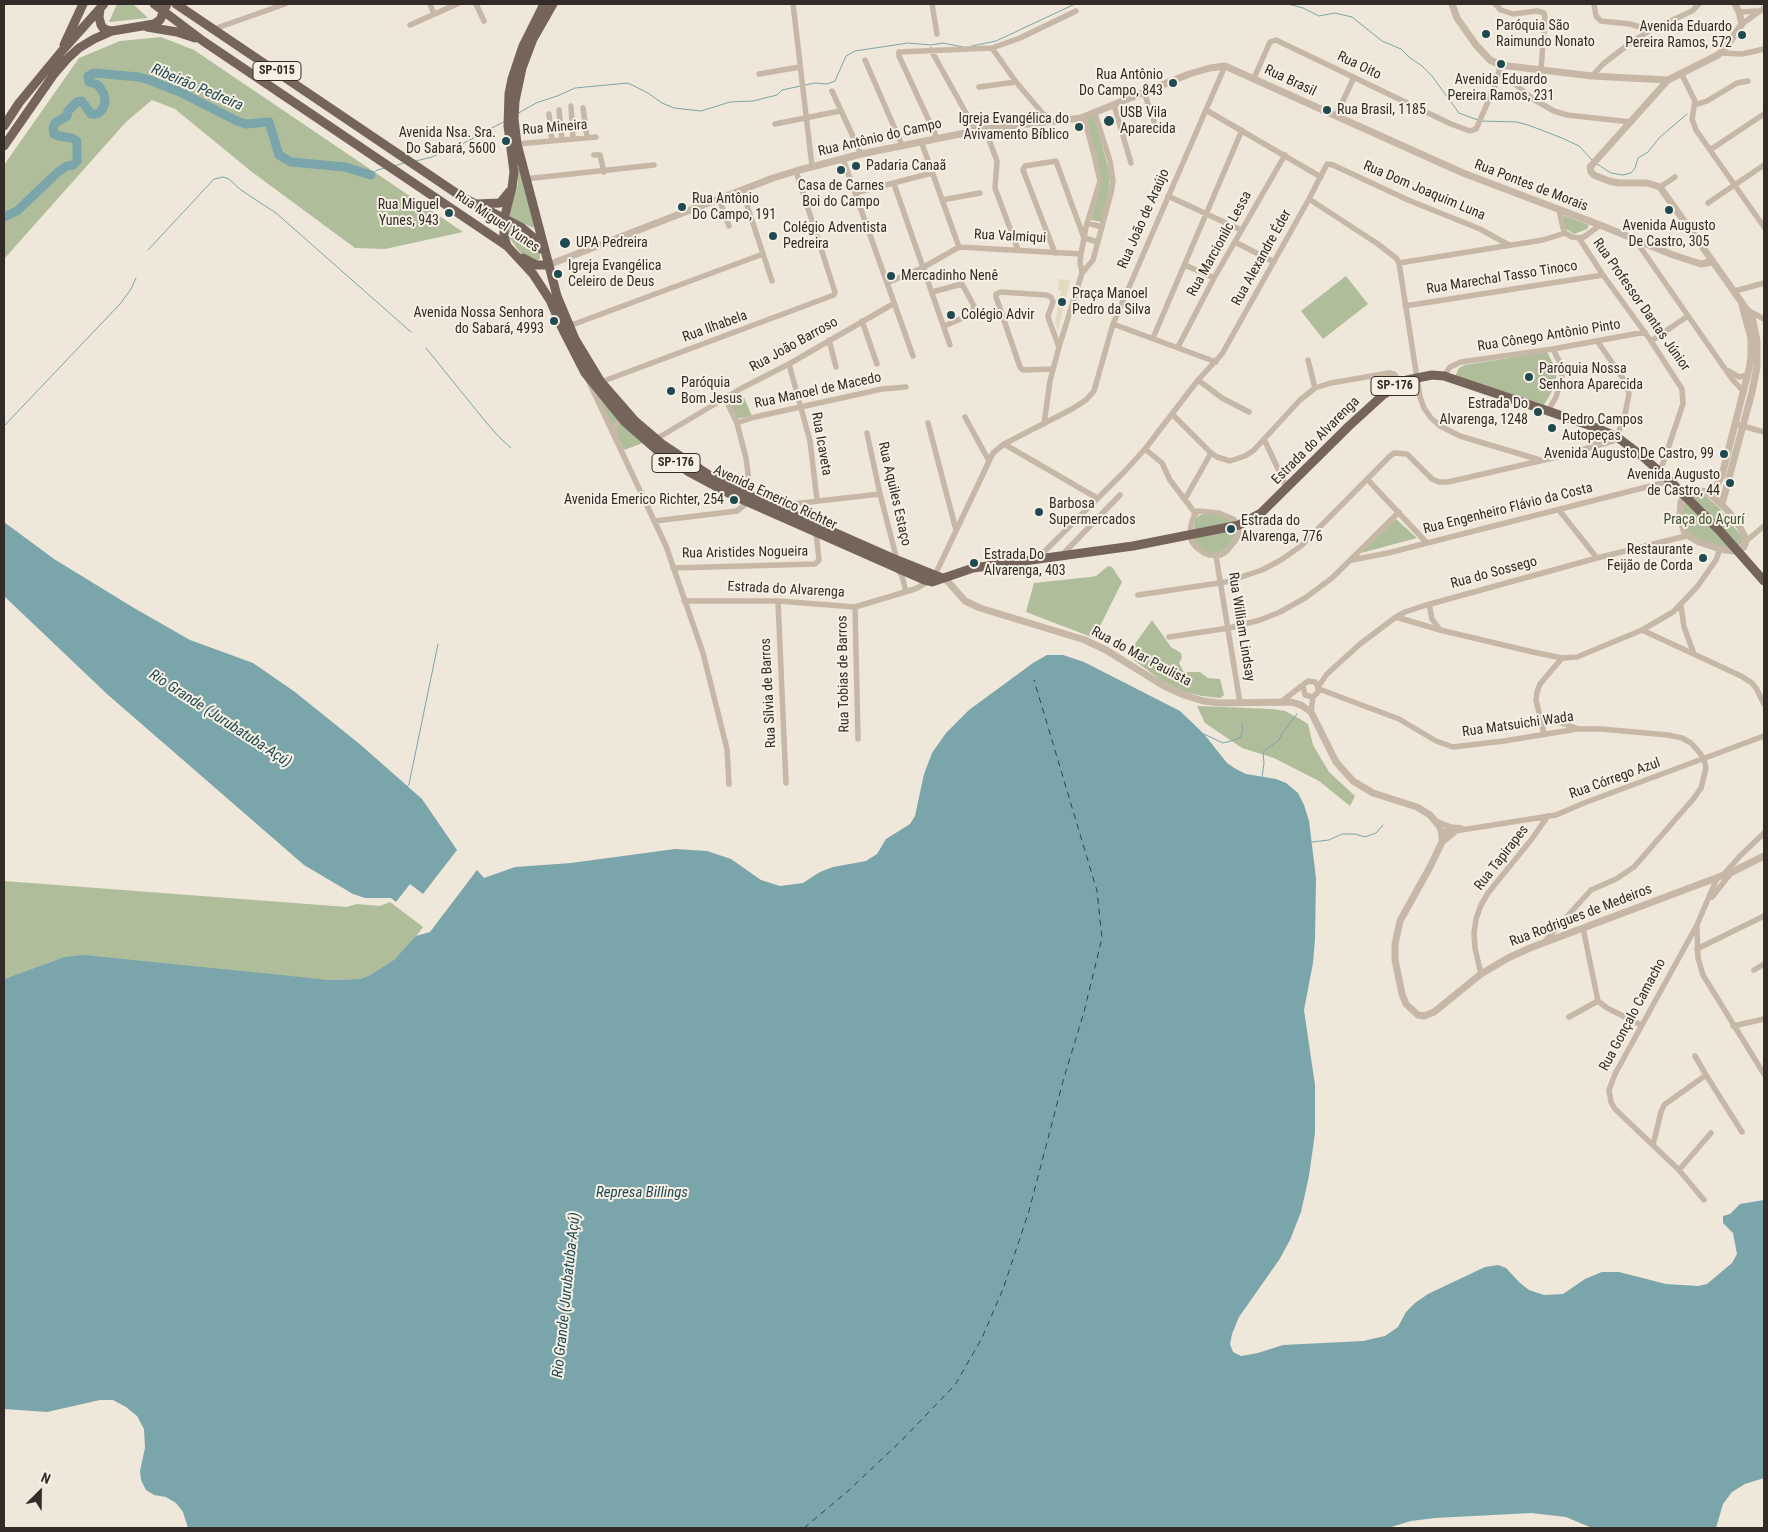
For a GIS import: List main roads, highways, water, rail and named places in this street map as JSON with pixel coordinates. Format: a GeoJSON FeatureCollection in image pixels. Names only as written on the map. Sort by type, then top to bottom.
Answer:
{"type":"FeatureCollection","features":[{"type":"Feature","properties":{"kind":"main road"},"geometry":{"type":"LineString","coordinates":[[61,52],[83,4]]}},
{"type":"Feature","properties":{"kind":"main road","name":"Rua Miguel Yunes"},"geometry":{"type":"LineString","coordinates":[[154,4],[166,8],[203,41],[532,264],[548,265],[539,246],[529,234],[474,204],[176,4]]}},
{"type":"Feature","properties":{"kind":"main road"},"geometry":{"type":"LineString","coordinates":[[508,246],[503,231],[514,172],[508,126],[509,94],[523,46],[544,4]]}},
{"type":"Feature","properties":{"kind":"main road"},"geometry":{"type":"LineString","coordinates":[[548,265],[525,179],[517,144],[514,119],[515,101],[522,68],[533,39],[553,4]]}},
{"type":"Feature","properties":{"kind":"main road"},"geometry":{"type":"LineString","coordinates":[[4,126],[61,52],[102,6]]}},
{"type":"Feature","properties":{"kind":"main road"},"geometry":{"type":"LineString","coordinates":[[102,6],[99,16],[101,25],[104,29],[112,31]]}},
{"type":"Feature","properties":{"kind":"main road"},"geometry":{"type":"LineString","coordinates":[[4,146],[67,58],[94,38],[112,31],[154,24],[160,20],[166,8]]}},
{"type":"Feature","properties":{"kind":"main road"},"geometry":{"type":"LineString","coordinates":[[142,26],[177,32],[203,41]]}},
{"type":"Feature","properties":{"kind":"main road"},"geometry":{"type":"LineString","coordinates":[[346,137],[364,144],[385,157],[390,155],[393,150]]}},
{"type":"Feature","properties":{"kind":"main road"},"geometry":{"type":"LineString","coordinates":[[474,204],[500,203],[512,188]]}},
{"type":"Feature","properties":{"kind":"main road","name":"Avenida Emerico Richter"},"geometry":{"type":"LineString","coordinates":[[508,246],[538,280],[586,373],[624,421],[657,450],[679,466],[715,487],[775,507],[897,564]]}},
{"type":"Feature","properties":{"kind":"main road","name":"Avenida Emerico Richter"},"geometry":{"type":"LineString","coordinates":[[548,265],[557,296],[569,326],[601,382],[635,421],[656,439],[693,466],[718,481],[816,533],[937,578]]}},
{"type":"Feature","properties":{"kind":"main road","name":"Estrada do Alvarenga"},"geometry":{"type":"LineString","coordinates":[[937,578],[973,568],[1133,546],[1239,525],[1261,513],[1371,405],[1401,382],[1430,375],[1448,377],[1548,410],[1617,437],[1670,481],[1738,550],[1764,581]]}},
{"type":"Feature","properties":{"kind":"water","name":"Rio Grande (Jurubatuba-Açú)"},"geometry":{"type":"Polygon","coordinates":[[[4,522],[54,559],[190,640],[253,663],[295,692],[362,746],[422,799],[457,850],[423,894],[410,884],[396,902],[391,898],[365,898],[353,894],[304,865],[107,694],[4,596],[4,522]]]}},
{"type":"Feature","properties":{"kind":"water","name":"Represa Billings"},"geometry":{"type":"Polygon","coordinates":[[[1047,655],[1063,655],[1084,662],[1180,711],[1204,734],[1227,763],[1246,774],[1276,779],[1286,783],[1298,793],[1309,821],[1316,878],[1313,963],[1304,1010],[1315,1085],[1315,1133],[1309,1176],[1301,1212],[1290,1240],[1279,1260],[1239,1317],[1230,1344],[1233,1352],[1241,1356],[1283,1345],[1363,1341],[1385,1336],[1398,1327],[1406,1312],[1415,1303],[1428,1294],[1485,1267],[1498,1265],[1506,1268],[1529,1290],[1544,1295],[1563,1294],[1585,1279],[1602,1272],[1619,1272],[1666,1284],[1698,1286],[1707,1284],[1732,1263],[1737,1254],[1733,1233],[1723,1223],[1723,1216],[1730,1214],[1740,1204],[1764,1200],[1764,1478],[1745,1484],[1732,1492],[1723,1504],[1716,1528],[1592,1528],[1566,1517],[1531,1513],[1435,1518],[1411,1521],[1388,1528],[188,1528],[183,1512],[176,1503],[166,1497],[154,1495],[146,1490],[141,1480],[140,1471],[145,1448],[144,1429],[137,1416],[126,1407],[113,1400],[100,1400],[47,1412],[4,1409],[4,979],[64,957],[84,955],[330,980],[360,979],[395,959],[416,936],[430,932],[477,870],[484,878],[515,867],[571,863],[675,849],[707,851],[731,859],[761,880],[780,886],[803,883],[820,872],[833,867],[866,861],[877,854],[886,839],[910,824],[915,816],[924,774],[932,753],[946,733],[969,710],[1033,663],[1047,655]]]}},
{"type":"Feature","properties":{"kind":"waterway"},"geometry":{"type":"LineString","coordinates":[[972,46],[996,41],[1075,4]]}},
{"type":"Feature","properties":{"kind":"waterway"},"geometry":{"type":"LineString","coordinates":[[1288,4],[1303,8],[1319,16],[1335,13],[1352,17],[1382,41],[1401,49],[1422,66],[1432,76],[1459,113],[1478,120]]}},
{"type":"Feature","properties":{"kind":"waterway"},"geometry":{"type":"LineString","coordinates":[[805,85],[815,83],[827,84],[835,81],[846,56],[855,51],[908,43],[931,45],[943,43],[963,47]]}},
{"type":"Feature","properties":{"kind":"waterway","name":"Ribeirão Pedreira"},"geometry":{"type":"LineString","coordinates":[[4,217],[17,211],[58,172],[77,161],[77,141],[54,134],[53,128],[55,123],[67,116],[68,111],[77,102],[82,101],[91,114],[97,114],[102,110],[105,103],[104,94],[98,85],[89,82],[88,76],[94,73],[139,77],[180,92],[237,121],[246,124],[269,122],[279,155],[291,162],[345,167],[371,175]]}},
{"type":"Feature","properties":{"kind":"waterway"},"geometry":{"type":"LineString","coordinates":[[517,114],[536,103],[575,88],[628,83],[674,108],[701,111],[730,102],[753,101],[777,95],[782,90],[801,86]]}},
{"type":"Feature","properties":{"kind":"waterway"},"geometry":{"type":"LineString","coordinates":[[1597,164],[1611,173],[1623,175],[1631,173],[1635,168],[1638,158],[1648,152],[1659,138],[1687,114]]}},
{"type":"Feature","properties":{"kind":"waterway"},"geometry":{"type":"LineString","coordinates":[[416,161],[432,157],[462,144],[505,121]]}},
{"type":"Feature","properties":{"kind":"waterway"},"geometry":{"type":"LineString","coordinates":[[1482,121],[1517,122],[1528,125],[1579,146],[1592,160]]}},
{"type":"Feature","properties":{"kind":"waterway"},"geometry":{"type":"LineString","coordinates":[[394,166],[404,163]]}},
{"type":"Feature","properties":{"kind":"waterway"},"geometry":{"type":"LineString","coordinates":[[371,175],[377,170],[385,168]]}},
{"type":"Feature","properties":{"kind":"waterway"},"geometry":{"type":"LineString","coordinates":[[148,250],[214,179],[223,177],[229,179],[241,190],[276,213],[411,332]]}},
{"type":"Feature","properties":{"kind":"waterway"},"geometry":{"type":"LineString","coordinates":[[4,426],[120,304],[131,289],[136,278]]}},
{"type":"Feature","properties":{"kind":"waterway"},"geometry":{"type":"LineString","coordinates":[[426,348],[485,421],[511,448]]}},
{"type":"Feature","properties":{"kind":"waterway"},"geometry":{"type":"LineString","coordinates":[[407,787],[438,644]]}},
{"type":"Feature","properties":{"kind":"waterway"},"geometry":{"type":"LineString","coordinates":[[1262,777],[1263,752],[1279,740],[1297,714]]}},
{"type":"Feature","properties":{"kind":"waterway"},"geometry":{"type":"LineString","coordinates":[[1204,734],[1223,743],[1231,741],[1240,738],[1243,730],[1242,724]]}},
{"type":"Feature","properties":{"kind":"waterway"},"geometry":{"type":"LineString","coordinates":[[1312,842],[1329,840],[1342,834],[1355,834],[1365,837],[1376,833],[1383,825]]}},
{"type":"Feature","properties":{"kind":"place","name":"Paróquia São Raimundo Nonato"},"geometry":{"type":"Point","coordinates":[1486,34]}},
{"type":"Feature","properties":{"kind":"place","name":"Avenida Eduardo Pereira Ramos, 572"},"geometry":{"type":"Point","coordinates":[1742,35]}},
{"type":"Feature","properties":{"kind":"place","name":"Avenida Eduardo Pereira Ramos, 231"},"geometry":{"type":"Point","coordinates":[1501,64]}},
{"type":"Feature","properties":{"kind":"place","name":"Rua Antônio Do Campo, 843"},"geometry":{"type":"Point","coordinates":[1173,83]}},
{"type":"Feature","properties":{"kind":"place","name":"Rua Brasil, 1185"},"geometry":{"type":"Point","coordinates":[1327,110]}},
{"type":"Feature","properties":{"kind":"place","name":"USB Vila Aparecida"},"geometry":{"type":"Point","coordinates":[1109,121]}},
{"type":"Feature","properties":{"kind":"place","name":"Igreja Evangélica do Avivamento Bíblico"},"geometry":{"type":"Point","coordinates":[1079,127]}},
{"type":"Feature","properties":{"kind":"place","name":"Avenida Nsa. Sra. Do Sabará, 5600"},"geometry":{"type":"Point","coordinates":[506,141]}},
{"type":"Feature","properties":{"kind":"place","name":"Padaria Canaã"},"geometry":{"type":"Point","coordinates":[856,166]}},
{"type":"Feature","properties":{"kind":"place","name":"Casa de Carnes Boi do Campo"},"geometry":{"type":"Point","coordinates":[841,170]}},
{"type":"Feature","properties":{"kind":"place","name":"Rua Antônio Do Campo, 191"},"geometry":{"type":"Point","coordinates":[682,207]}},
{"type":"Feature","properties":{"kind":"place","name":"Avenida Augusto De Castro, 305"},"geometry":{"type":"Point","coordinates":[1669,210]}},
{"type":"Feature","properties":{"kind":"place","name":"Rua Miguel Yunes, 943"},"geometry":{"type":"Point","coordinates":[449,213]}},
{"type":"Feature","properties":{"kind":"place","name":"Colégio Adventista Pedreira"},"geometry":{"type":"Point","coordinates":[773,236]}},
{"type":"Feature","properties":{"kind":"place","name":"UPA Pedreira"},"geometry":{"type":"Point","coordinates":[565,243]}},
{"type":"Feature","properties":{"kind":"place","name":"Igreja Evangélica Celeiro de Deus"},"geometry":{"type":"Point","coordinates":[558,274]}},
{"type":"Feature","properties":{"kind":"place","name":"Mercadinho Nenê"},"geometry":{"type":"Point","coordinates":[891,276]}},
{"type":"Feature","properties":{"kind":"place","name":"Praça Manoel Pedro da Silva"},"geometry":{"type":"Point","coordinates":[1062,302]}},
{"type":"Feature","properties":{"kind":"place","name":"Colégio Advir"},"geometry":{"type":"Point","coordinates":[951,315]}},
{"type":"Feature","properties":{"kind":"place","name":"Avenida Nossa Senhora do Sabará, 4993"},"geometry":{"type":"Point","coordinates":[554,321]}},
{"type":"Feature","properties":{"kind":"place","name":"Paróquia Nossa Senhora Aparecida"},"geometry":{"type":"Point","coordinates":[1529,377]}},
{"type":"Feature","properties":{"kind":"place","name":"Paróquia Bom Jesus"},"geometry":{"type":"Point","coordinates":[671,391]}},
{"type":"Feature","properties":{"kind":"place","name":"Estrada Do Alvarenga, 1248"},"geometry":{"type":"Point","coordinates":[1538,412]}},
{"type":"Feature","properties":{"kind":"place","name":"Pedro Campos Autopeças"},"geometry":{"type":"Point","coordinates":[1552,428]}},
{"type":"Feature","properties":{"kind":"place","name":"Avenida Augusto De Castro, 99"},"geometry":{"type":"Point","coordinates":[1724,454]}},
{"type":"Feature","properties":{"kind":"place","name":"Avenida Augusto de Castro, 44"},"geometry":{"type":"Point","coordinates":[1730,483]}},
{"type":"Feature","properties":{"kind":"place","name":"Avenida Emerico Richter, 254"},"geometry":{"type":"Point","coordinates":[734,500]}},
{"type":"Feature","properties":{"kind":"place","name":"Barbosa Supermercados"},"geometry":{"type":"Point","coordinates":[1039,512]}},
{"type":"Feature","properties":{"kind":"place","name":"Estrada do Alvarenga, 776"},"geometry":{"type":"Point","coordinates":[1231,529]}},
{"type":"Feature","properties":{"kind":"place","name":"Restaurante Feijão de Corda"},"geometry":{"type":"Point","coordinates":[1703,558]}},
{"type":"Feature","properties":{"kind":"place","name":"Estrada Do Alvarenga, 403"},"geometry":{"type":"Point","coordinates":[974,563]}},
{"type":"Feature","properties":{"kind":"park label","name":"Praça do Açurí"},"geometry":{"type":"Point","coordinates":[1704,520]}}]}
